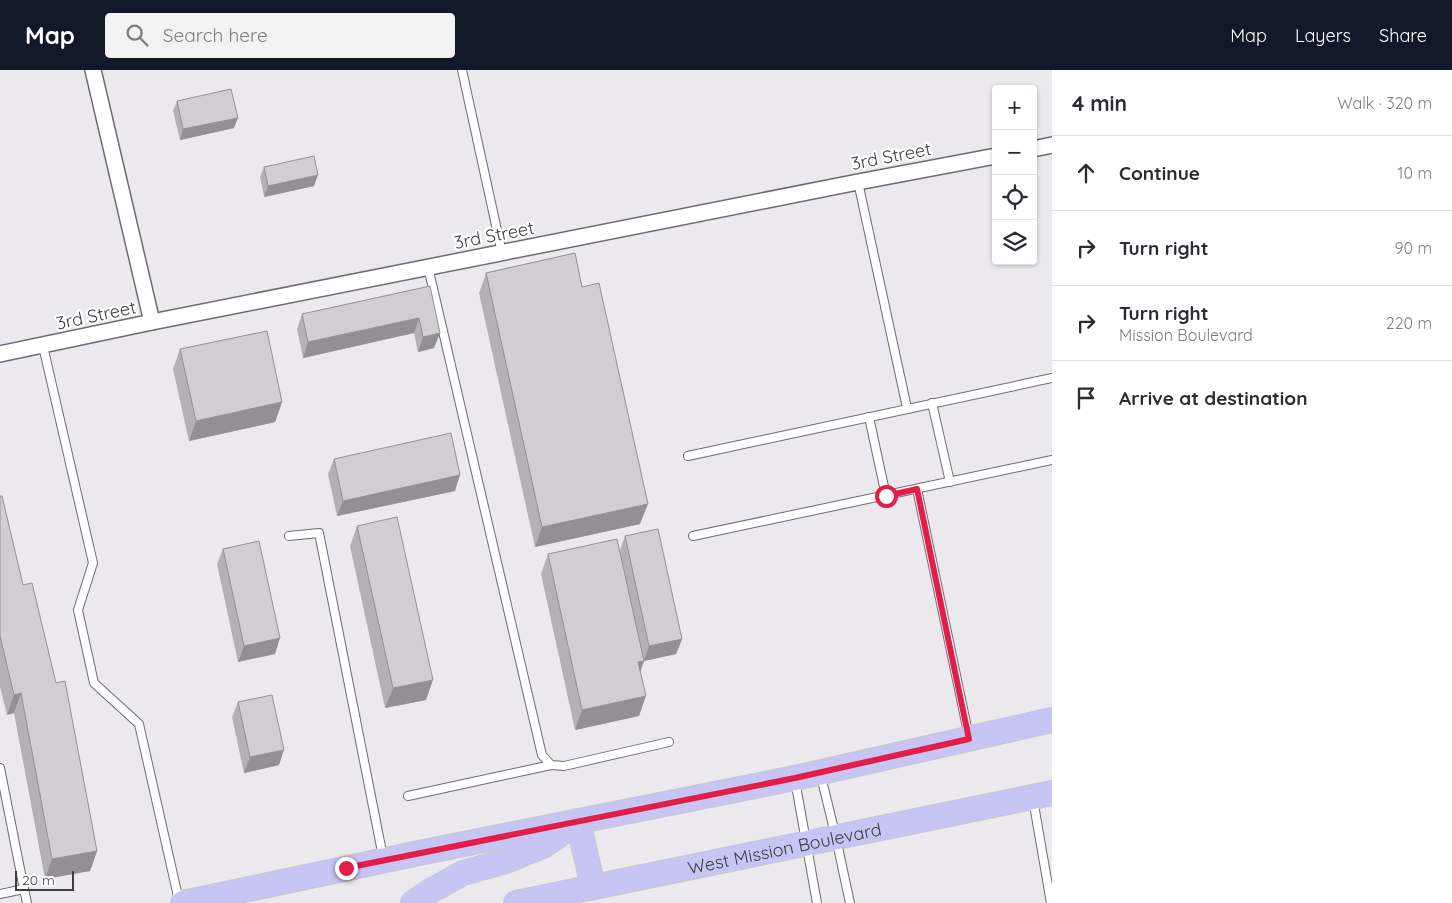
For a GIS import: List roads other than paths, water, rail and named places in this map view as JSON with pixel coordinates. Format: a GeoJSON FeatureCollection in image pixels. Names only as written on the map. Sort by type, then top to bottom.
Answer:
{"type":"FeatureCollection","features":[{"type":"Feature","properties":{"kind":"main road"},"geometry":{"type":"LineString","coordinates":[[182,903],[384,860],[820,773],[1052,720]]}},
{"type":"Feature","properties":{"kind":"main road","name":"West Mission Boulevard"},"geometry":{"type":"LineString","coordinates":[[516,903],[1042,796]]}},
{"type":"Feature","properties":{"kind":"main road"},"geometry":{"type":"LineString","coordinates":[[578,821],[593,887]]}},
{"type":"Feature","properties":{"kind":"main road"},"geometry":{"type":"LineString","coordinates":[[414,903],[427,893],[463,873],[506,862],[544,846],[578,821]]}},
{"type":"Feature","properties":{"kind":"street"},"geometry":{"type":"LineString","coordinates":[[93,70],[152,322]]}},
{"type":"Feature","properties":{"kind":"street"},"geometry":{"type":"LineString","coordinates":[[1037,148],[1052,145]]}},
{"type":"Feature","properties":{"kind":"street","name":"3rd Street"},"geometry":{"type":"LineString","coordinates":[[0,354],[152,322],[992,157]]}},
{"type":"Feature","properties":{"kind":"lane"},"geometry":{"type":"LineString","coordinates":[[462,70],[502,253]]}},
{"type":"Feature","properties":{"kind":"lane"},"geometry":{"type":"LineString","coordinates":[[858,182],[907,408]]}},
{"type":"Feature","properties":{"kind":"lane"},"geometry":{"type":"LineString","coordinates":[[428,268],[542,755],[552,765]]}},
{"type":"Feature","properties":{"kind":"lane"},"geometry":{"type":"LineString","coordinates":[[43,346],[93,563],[78,610],[94,683],[139,724],[182,903]]}},
{"type":"Feature","properties":{"kind":"lane"},"geometry":{"type":"LineString","coordinates":[[688,456],[1052,378]]}},
{"type":"Feature","properties":{"kind":"lane"},"geometry":{"type":"LineString","coordinates":[[932,403],[950,482]]}},
{"type":"Feature","properties":{"kind":"lane"},"geometry":{"type":"LineString","coordinates":[[869,417],[886,496]]}},
{"type":"Feature","properties":{"kind":"lane"},"geometry":{"type":"LineString","coordinates":[[693,536],[1052,460]]}},
{"type":"Feature","properties":{"kind":"lane"},"geometry":{"type":"LineString","coordinates":[[917,489],[969,739]]}},
{"type":"Feature","properties":{"kind":"lane"},"geometry":{"type":"LineString","coordinates":[[289,536],[319,533],[384,860]]}},
{"type":"Feature","properties":{"kind":"lane"},"geometry":{"type":"LineString","coordinates":[[408,796],[552,765],[564,766],[669,742]]}},
{"type":"Feature","properties":{"kind":"lane"},"geometry":{"type":"LineString","coordinates":[[0,768],[27,903]]}},
{"type":"Feature","properties":{"kind":"lane"},"geometry":{"type":"LineString","coordinates":[[820,773],[850,903]]}},
{"type":"Feature","properties":{"kind":"lane"},"geometry":{"type":"LineString","coordinates":[[795,778],[817,903]]}},
{"type":"Feature","properties":{"kind":"lane"},"geometry":{"type":"LineString","coordinates":[[1042,796],[1052,903]]}},
{"type":"Feature","properties":{"kind":"lane"},"geometry":{"type":"LineString","coordinates":[[0,894],[24,889]]}}]}
